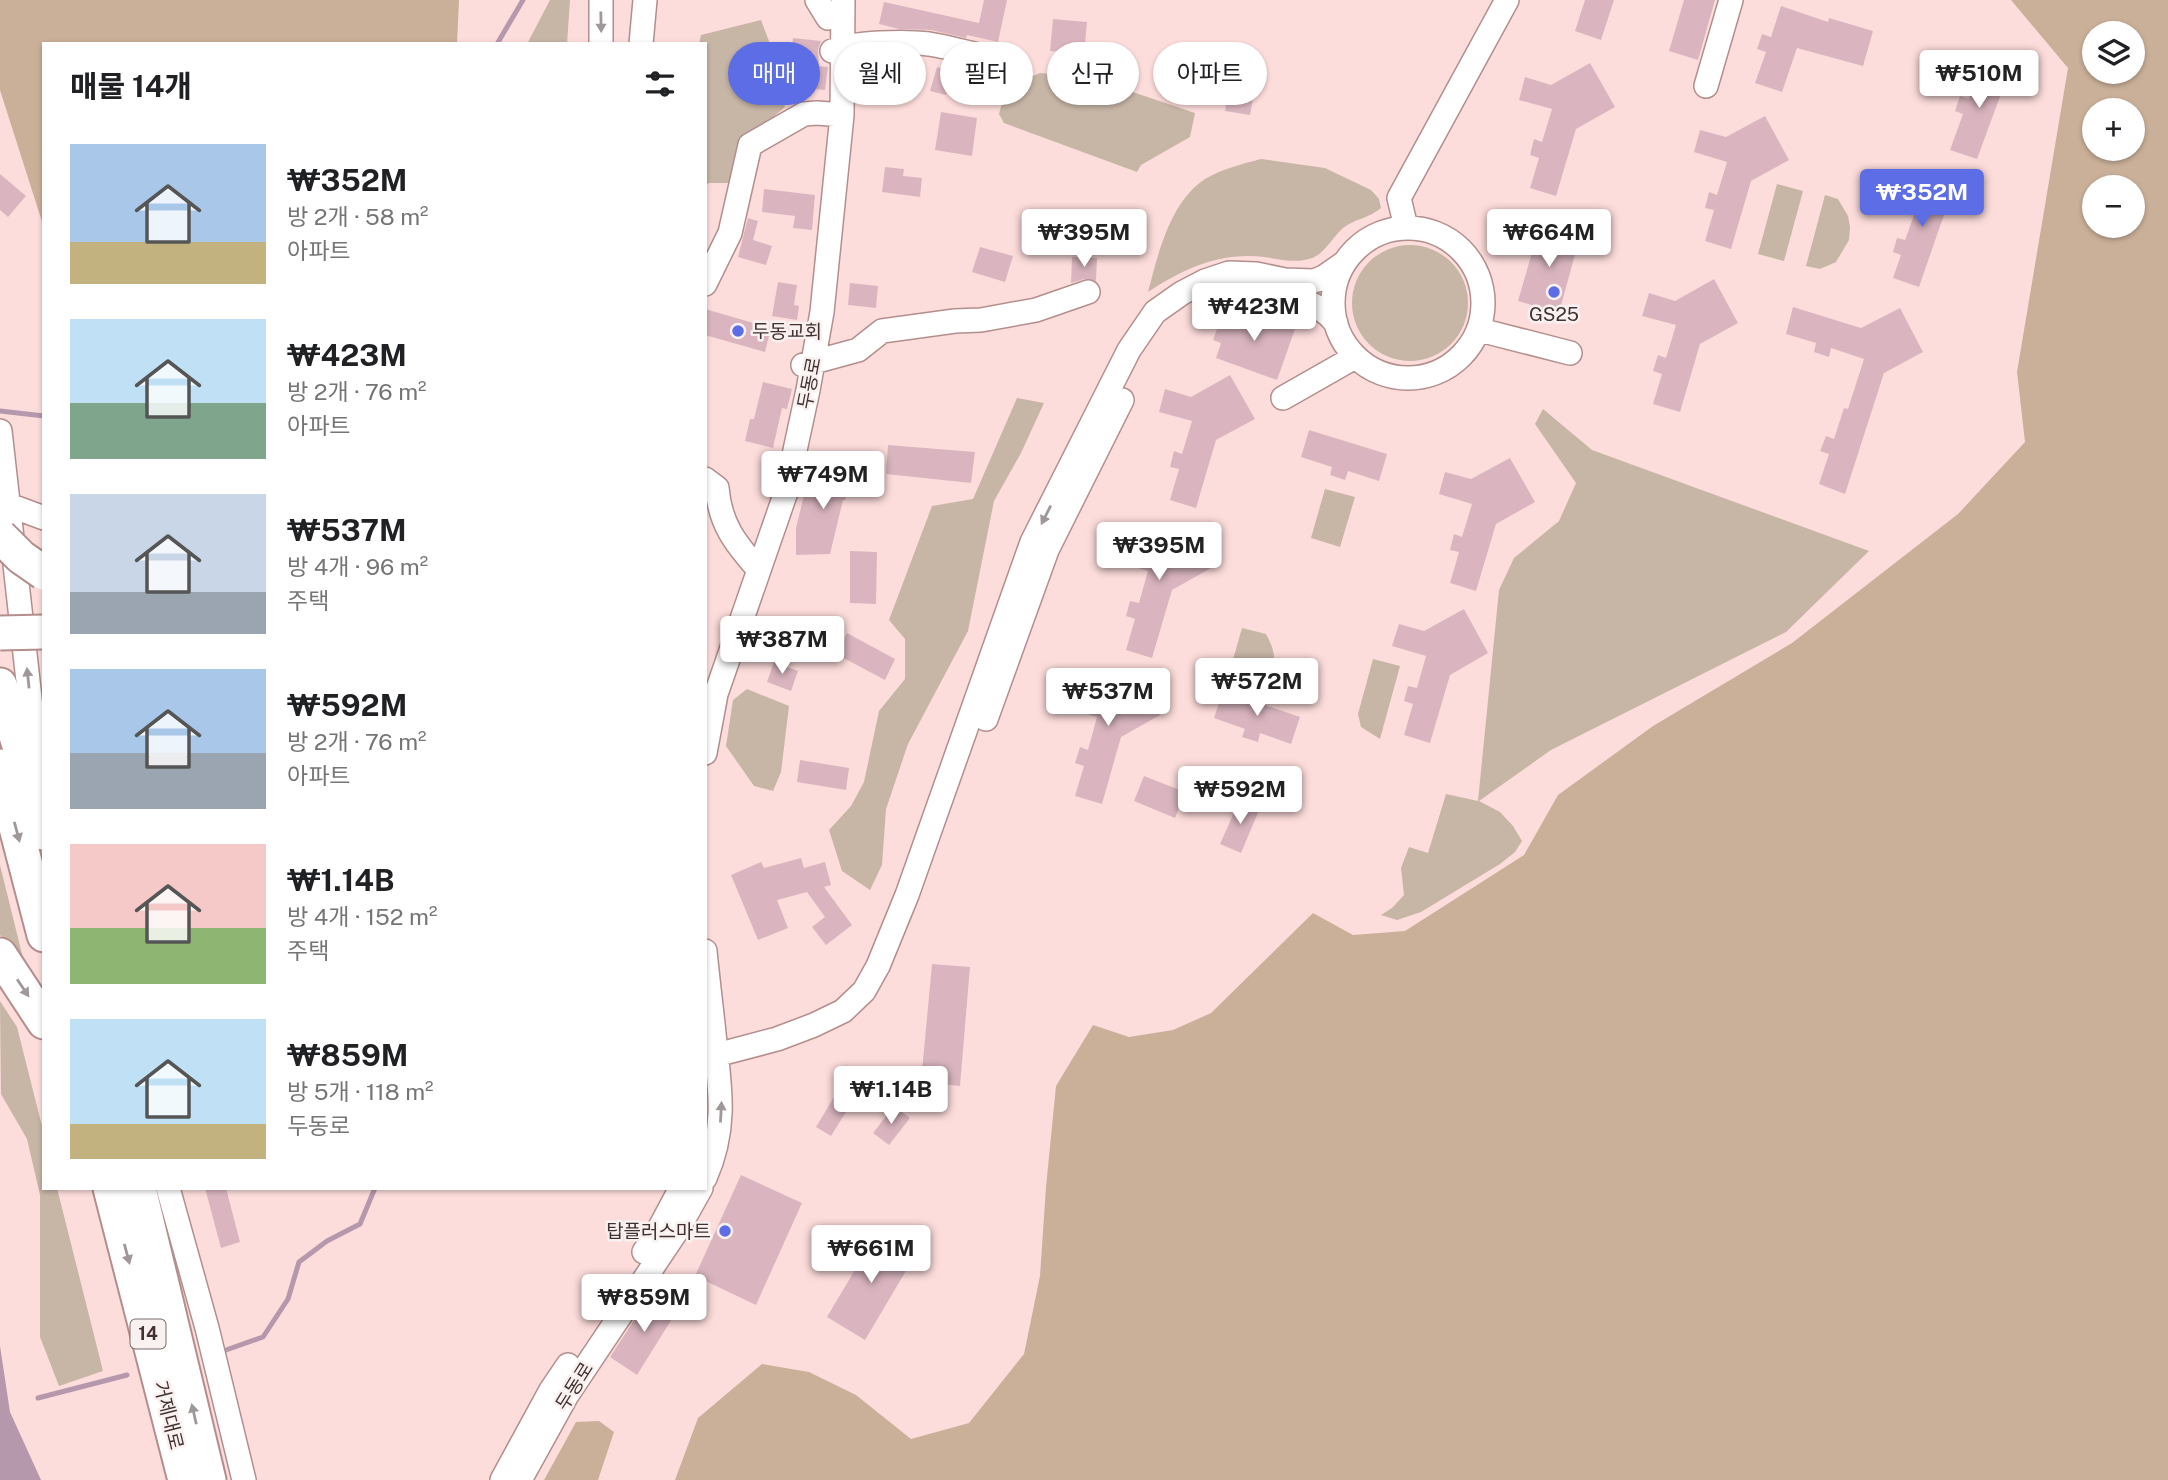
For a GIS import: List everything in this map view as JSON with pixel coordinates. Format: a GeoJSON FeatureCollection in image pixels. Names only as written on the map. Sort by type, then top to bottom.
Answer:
{"type":"FeatureCollection","features":[{"type":"Feature","properties":{"kind":"highway"},"geometry":{"type":"LineString","coordinates":[[0,536],[21,557],[42,572]]}},
{"type":"Feature","properties":{"kind":"highway"},"geometry":{"type":"LineString","coordinates":[[10,620],[42,631]]}},
{"type":"Feature","properties":{"kind":"highway"},"geometry":{"type":"LineString","coordinates":[[0,685],[42,826]]}},
{"type":"Feature","properties":{"kind":"highway"},"geometry":{"type":"LineString","coordinates":[[0,766],[42,927]]}},
{"type":"Feature","properties":{"kind":"highway"},"geometry":{"type":"LineString","coordinates":[[0,955],[42,1019]]}},
{"type":"Feature","properties":{"kind":"highway","name":"거제대로"},"geometry":{"type":"LineString","coordinates":[[111,1190],[185,1480]]}},
{"type":"Feature","properties":{"kind":"highway","name":"거제대로"},"geometry":{"type":"LineString","coordinates":[[139,1190],[209,1480]]}},
{"type":"Feature","properties":{"kind":"street"},"geometry":{"type":"LineString","coordinates":[[601,0],[601,42]]}},
{"type":"Feature","properties":{"kind":"street"},"geometry":{"type":"LineString","coordinates":[[636,42],[637,0]]}},
{"type":"Feature","properties":{"kind":"street"},"geometry":{"type":"LineString","coordinates":[[642,42],[645,0]]}},
{"type":"Feature","properties":{"kind":"street","name":"두동로"},"geometry":{"type":"LineString","coordinates":[[839,42],[843,0]]}},
{"type":"Feature","properties":{"kind":"street"},"geometry":{"type":"LineString","coordinates":[[1406,227],[1399,198],[1507,0]]}},
{"type":"Feature","properties":{"kind":"street"},"geometry":{"type":"LineString","coordinates":[[1706,86],[1731,0]]}},
{"type":"Feature","properties":{"kind":"street","name":"두동로"},"geometry":{"type":"LineString","coordinates":[[824,6],[836,42]]}},
{"type":"Feature","properties":{"kind":"street","name":"두동로"},"geometry":{"type":"LineString","coordinates":[[707,742],[716,694],[808,365],[836,105]]}},
{"type":"Feature","properties":{"kind":"street"},"geometry":{"type":"LineString","coordinates":[[707,280],[730,233],[750,145],[804,114],[836,114]]}},
{"type":"Feature","properties":{"kind":"street"},"geometry":{"type":"LineString","coordinates":[[1406,227],[1431,230],[1453,242],[1470,259],[1481,281],[1484,305],[1480,330],[1467,352],[1448,368],[1425,377],[1399,379],[1375,372],[1355,356],[1327,312],[1303,300],[1254,288],[1236,288],[1215,293],[1184,308],[1164,323],[1144,355],[1048,550],[911,925],[884,986],[856,1017],[822,1038],[711,1064],[814,1025],[842,1011],[864,991],[878,966],[902,908],[1032,542],[1129,350],[1155,312],[1205,281],[1229,274],[1256,274],[1285,280],[1314,281],[1344,263],[1360,244],[1382,232],[1406,227]]}},
{"type":"Feature","properties":{"kind":"street"},"geometry":{"type":"LineString","coordinates":[[1335,323],[1333,302],[1336,282],[1344,263]]}},
{"type":"Feature","properties":{"kind":"street"},"geometry":{"type":"LineString","coordinates":[[808,365],[858,351],[882,331],[981,320],[1036,310],[1087,292]]}},
{"type":"Feature","properties":{"kind":"street"},"geometry":{"type":"LineString","coordinates":[[1480,330],[1570,353]]}},
{"type":"Feature","properties":{"kind":"street"},"geometry":{"type":"LineString","coordinates":[[1283,398],[1355,356]]}},
{"type":"Feature","properties":{"kind":"street"},"geometry":{"type":"LineString","coordinates":[[0,432],[9,505],[10,620],[42,806]]}},
{"type":"Feature","properties":{"kind":"street"},"geometry":{"type":"LineString","coordinates":[[707,480],[717,488],[719,508],[733,540],[754,564]]}},
{"type":"Feature","properties":{"kind":"street"},"geometry":{"type":"LineString","coordinates":[[9,505],[42,517]]}},
{"type":"Feature","properties":{"kind":"street","name":"두동로"},"geometry":{"type":"LineString","coordinates":[[707,677],[754,564]]}},
{"type":"Feature","properties":{"kind":"street"},"geometry":{"type":"LineString","coordinates":[[707,982],[711,1064],[722,1096],[715,1156],[707,1174]]}},
{"type":"Feature","properties":{"kind":"street"},"geometry":{"type":"LineString","coordinates":[[169,1190],[207,1328],[244,1480]]}},
{"type":"Feature","properties":{"kind":"street","name":"두동로"},"geometry":{"type":"LineString","coordinates":[[502,1480],[551,1390],[658,1231],[680,1190]]}},
{"type":"Feature","properties":{"kind":"street","name":"두동로"},"geometry":{"type":"LineString","coordinates":[[520,1480],[567,1395],[678,1229],[700,1190]]}},
{"type":"Feature","properties":{"kind":"shaded area"},"geometry":{"type":"Polygon","coordinates":[[[0,0],[459,0],[457,42],[42,42],[42,222],[0,90],[0,0]]]}},
{"type":"Feature","properties":{"kind":"shaded area"},"geometry":{"type":"Polygon","coordinates":[[[550,0],[570,0],[567,42],[528,42],[550,0]]]}},
{"type":"Feature","properties":{"kind":"shaded area"},"geometry":{"type":"Polygon","coordinates":[[[2011,0],[2168,0],[2168,1480],[675,1480],[698,1418],[762,1364],[809,1372],[856,1395],[911,1439],[969,1423],[1024,1354],[1040,1276],[1056,1086],[1093,1025],[1129,1037],[1173,1030],[1211,1013],[1313,913],[1353,935],[1405,931],[1524,855],[1558,795],[1653,726],[1792,643],[1958,514],[2025,442],[2017,372],[2068,68],[2011,0]]]}},
{"type":"Feature","properties":{"kind":"shaded area"},"geometry":{"type":"Polygon","coordinates":[[[761,20],[769,42],[728,42],[728,105],[785,107],[743,142],[733,183],[707,184],[707,42],[699,42],[701,35],[761,20]]]}},
{"type":"Feature","properties":{"kind":"shaded area"},"geometry":{"type":"Polygon","coordinates":[[[1047,74],[1047,105],[1139,105],[1139,94],[1153,99],[1153,105],[1171,105],[1195,113],[1190,137],[1141,165],[1137,172],[1004,123],[999,114],[1001,105],[1033,105],[1033,76],[1047,74]]]}},
{"type":"Feature","properties":{"kind":"shaded area"},"geometry":{"type":"Polygon","coordinates":[[[1261,159],[1325,168],[1371,190],[1379,199],[1381,208],[1343,228],[1312,258],[1294,261],[1248,256],[1217,260],[1175,276],[1148,292],[1167,230],[1174,215],[1193,189],[1218,172],[1261,159]]]}},
{"type":"Feature","properties":{"kind":"shaded area"},"geometry":{"type":"Polygon","coordinates":[[[1777,184],[1803,191],[1784,261],[1758,254],[1777,184]]]}},
{"type":"Feature","properties":{"kind":"shaded area"},"geometry":{"type":"Polygon","coordinates":[[[1825,195],[1838,199],[1848,216],[1850,227],[1849,240],[1836,262],[1820,269],[1806,266],[1825,195]]]}},
{"type":"Feature","properties":{"kind":"shaded area"},"geometry":{"type":"Polygon","coordinates":[[[1410,245],[1432,249],[1451,262],[1464,281],[1468,303],[1464,325],[1451,344],[1432,357],[1410,361],[1388,357],[1369,344],[1356,325],[1352,303],[1356,281],[1369,262],[1388,249],[1410,245]]]}},
{"type":"Feature","properties":{"kind":"shaded area"},"geometry":{"type":"Polygon","coordinates":[[[1017,398],[1044,403],[1021,453],[994,501],[968,631],[908,744],[886,809],[882,865],[870,890],[842,871],[829,830],[851,806],[864,782],[879,711],[905,679],[905,639],[889,620],[932,506],[973,499],[1017,398]]]}},
{"type":"Feature","properties":{"kind":"shaded area"},"geometry":{"type":"Polygon","coordinates":[[[1543,409],[1592,450],[1869,551],[1786,632],[1551,750],[1479,801],[1500,812],[1513,826],[1522,841],[1515,852],[1421,912],[1397,920],[1381,915],[1404,895],[1401,868],[1409,847],[1428,853],[1446,794],[1478,801],[1499,590],[1514,558],[1559,521],[1576,483],[1535,424],[1543,409]]]}},
{"type":"Feature","properties":{"kind":"shaded area"},"geometry":{"type":"Polygon","coordinates":[[[1325,489],[1355,497],[1340,547],[1311,538],[1325,489]]]}},
{"type":"Feature","properties":{"kind":"shaded area"},"geometry":{"type":"Polygon","coordinates":[[[1242,628],[1266,634],[1273,650],[1274,663],[1271,669],[1254,685],[1228,677],[1242,628]]]}},
{"type":"Feature","properties":{"kind":"shaded area"},"geometry":{"type":"Polygon","coordinates":[[[1373,659],[1400,666],[1380,739],[1361,727],[1358,714],[1373,659]]]}},
{"type":"Feature","properties":{"kind":"shaded area"},"geometry":{"type":"Polygon","coordinates":[[[747,689],[789,706],[781,772],[773,791],[754,786],[726,746],[733,700],[747,689]]]}},
{"type":"Feature","properties":{"kind":"shaded area"},"geometry":{"type":"Polygon","coordinates":[[[0,865],[23,958],[0,935],[0,865]]]}},
{"type":"Feature","properties":{"kind":"shaded area"},"geometry":{"type":"Polygon","coordinates":[[[0,1001],[17,1027],[42,1126],[42,1190],[58,1190],[103,1371],[59,1386],[40,1337],[40,1195],[27,1139],[1,1094],[0,1001]]]}},
{"type":"Feature","properties":{"kind":"shaded area"},"geometry":{"type":"Polygon","coordinates":[[[0,1346],[10,1412],[41,1480],[0,1480],[0,1346]]]}},
{"type":"Feature","properties":{"kind":"shaded area"},"geometry":{"type":"Polygon","coordinates":[[[599,1421],[614,1432],[598,1480],[544,1480],[576,1422],[599,1421]]]}},
{"type":"Feature","properties":{"kind":"building"},"geometry":{"type":"Polygon","coordinates":[[[984,0],[1007,0],[998,42],[967,35],[966,38],[931,30],[899,29],[879,24],[884,2],[979,23],[984,0]]]}},
{"type":"Feature","properties":{"kind":"building"},"geometry":{"type":"Polygon","coordinates":[[[1585,0],[1614,0],[1601,40],[1575,31],[1585,0]]]}},
{"type":"Feature","properties":{"kind":"building"},"geometry":{"type":"Polygon","coordinates":[[[1684,0],[1715,0],[1698,60],[1669,51],[1684,0]]]}},
{"type":"Feature","properties":{"kind":"building"},"geometry":{"type":"Polygon","coordinates":[[[1781,6],[1828,22],[1829,18],[1873,31],[1863,66],[1797,48],[1782,92],[1755,83],[1766,52],[1757,49],[1762,34],[1771,37],[1781,6]]]}},
{"type":"Feature","properties":{"kind":"building"},"geometry":{"type":"Polygon","coordinates":[[[1053,19],[1087,22],[1085,42],[1051,42],[1053,19]]]}},
{"type":"Feature","properties":{"kind":"building"},"geometry":{"type":"Polygon","coordinates":[[[793,38],[821,41],[820,44],[793,42],[793,38]]]}},
{"type":"Feature","properties":{"kind":"building"},"geometry":{"type":"Polygon","coordinates":[[[1982,62],[2009,72],[1977,159],[1950,150],[1963,114],[1955,111],[1960,96],[1969,99],[1982,62]]]}},
{"type":"Feature","properties":{"kind":"building"},"geometry":{"type":"Polygon","coordinates":[[[1590,63],[1615,107],[1576,129],[1556,196],[1530,188],[1539,158],[1530,155],[1534,139],[1542,142],[1552,109],[1519,100],[1525,77],[1551,85],[1590,63]]]}},
{"type":"Feature","properties":{"kind":"building"},"geometry":{"type":"Polygon","coordinates":[[[820,66],[828,67],[825,90],[820,90],[820,66]]]}},
{"type":"Feature","properties":{"kind":"building"},"geometry":{"type":"Polygon","coordinates":[[[937,67],[940,68],[940,94],[930,91],[937,67]]]}},
{"type":"Feature","properties":{"kind":"building"},"geometry":{"type":"Polygon","coordinates":[[[1226,105],[1252,105],[1250,115],[1225,111],[1226,105]]]}},
{"type":"Feature","properties":{"kind":"building"},"geometry":{"type":"Polygon","coordinates":[[[941,112],[977,118],[972,156],[935,150],[941,112]]]}},
{"type":"Feature","properties":{"kind":"building"},"geometry":{"type":"Polygon","coordinates":[[[1765,116],[1789,160],[1751,181],[1731,249],[1705,241],[1714,210],[1705,208],[1709,192],[1717,195],[1727,162],[1694,152],[1700,130],[1726,137],[1765,116]]]}},
{"type":"Feature","properties":{"kind":"building"},"geometry":{"type":"Polygon","coordinates":[[[885,167],[904,169],[903,176],[922,178],[920,197],[882,192],[885,167]]]}},
{"type":"Feature","properties":{"kind":"building"},"geometry":{"type":"Polygon","coordinates":[[[1928,173],[1955,183],[1919,287],[1893,278],[1901,255],[1893,252],[1897,238],[1905,240],[1916,210],[1906,206],[1912,190],[1921,194],[1928,173]]]}},
{"type":"Feature","properties":{"kind":"building"},"geometry":{"type":"Polygon","coordinates":[[[0,174],[26,196],[8,217],[0,210],[0,174]]]}},
{"type":"Feature","properties":{"kind":"building"},"geometry":{"type":"Polygon","coordinates":[[[764,189],[815,195],[812,230],[793,228],[795,216],[762,212],[764,189]]]}},
{"type":"Feature","properties":{"kind":"building"},"geometry":{"type":"Polygon","coordinates":[[[748,218],[758,221],[753,240],[772,246],[766,265],[738,257],[748,218]]]}},
{"type":"Feature","properties":{"kind":"building"},"geometry":{"type":"Polygon","coordinates":[[[1540,225],[1580,236],[1559,313],[1518,301],[1540,225]]]}},
{"type":"Feature","properties":{"kind":"building"},"geometry":{"type":"Polygon","coordinates":[[[980,247],[1013,256],[1005,282],[972,272],[980,247]]]}},
{"type":"Feature","properties":{"kind":"building"},"geometry":{"type":"Polygon","coordinates":[[[1072,257],[1097,258],[1096,281],[1084,279],[1071,283],[1072,257]]]}},
{"type":"Feature","properties":{"kind":"building"},"geometry":{"type":"Polygon","coordinates":[[[1714,279],[1738,323],[1700,344],[1680,412],[1653,404],[1662,374],[1653,371],[1658,355],[1666,358],[1676,325],[1642,316],[1649,293],[1675,301],[1714,279]]]}},
{"type":"Feature","properties":{"kind":"building"},"geometry":{"type":"Polygon","coordinates":[[[778,282],[797,285],[794,305],[799,306],[797,320],[772,316],[778,282]]]}},
{"type":"Feature","properties":{"kind":"building"},"geometry":{"type":"Polygon","coordinates":[[[850,283],[878,286],[876,308],[848,305],[850,283]]]}},
{"type":"Feature","properties":{"kind":"building"},"geometry":{"type":"Polygon","coordinates":[[[1793,307],[1861,328],[1900,308],[1923,352],[1884,373],[1845,494],[1819,484],[1829,454],[1820,451],[1826,436],[1834,439],[1844,408],[1848,409],[1864,359],[1831,348],[1829,357],[1814,352],[1816,343],[1786,334],[1793,307]]]}},
{"type":"Feature","properties":{"kind":"building","name":"두동교회"},"geometry":{"type":"Polygon","coordinates":[[[707,310],[771,328],[765,352],[707,336],[707,310]]]}},
{"type":"Feature","properties":{"kind":"building"},"geometry":{"type":"Polygon","coordinates":[[[1240,310],[1295,329],[1277,380],[1216,358],[1221,343],[1213,340],[1223,313],[1237,318],[1240,310]]]}},
{"type":"Feature","properties":{"kind":"building"},"geometry":{"type":"Polygon","coordinates":[[[1230,375],[1255,419],[1216,440],[1196,508],[1170,500],[1179,469],[1170,467],[1174,451],[1182,454],[1192,421],[1159,412],[1165,389],[1191,397],[1230,375]]]}},
{"type":"Feature","properties":{"kind":"building"},"geometry":{"type":"Polygon","coordinates":[[[763,382],[792,389],[787,409],[782,408],[773,448],[745,441],[750,419],[754,419],[763,382]]]}},
{"type":"Feature","properties":{"kind":"building"},"geometry":{"type":"Polygon","coordinates":[[[1309,430],[1387,454],[1379,481],[1348,471],[1345,480],[1330,475],[1332,467],[1301,457],[1309,430]]]}},
{"type":"Feature","properties":{"kind":"building"},"geometry":{"type":"Polygon","coordinates":[[[888,445],[975,452],[971,483],[886,474],[888,445]]]}},
{"type":"Feature","properties":{"kind":"building"},"geometry":{"type":"Polygon","coordinates":[[[1510,458],[1535,502],[1496,524],[1476,591],[1450,583],[1459,552],[1450,550],[1454,534],[1462,537],[1472,504],[1439,494],[1445,472],[1471,479],[1510,458]]]}},
{"type":"Feature","properties":{"kind":"building"},"geometry":{"type":"Polygon","coordinates":[[[824,461],[854,471],[843,500],[830,554],[796,555],[796,528],[804,495],[813,498],[824,461]]]}},
{"type":"Feature","properties":{"kind":"building"},"geometry":{"type":"Polygon","coordinates":[[[1186,524],[1211,568],[1172,590],[1152,658],[1126,650],[1135,619],[1126,616],[1130,601],[1139,603],[1148,571],[1115,561],[1121,539],[1147,546],[1186,524]]]}},
{"type":"Feature","properties":{"kind":"building"},"geometry":{"type":"Polygon","coordinates":[[[850,551],[877,552],[876,604],[850,603],[850,551]]]}},
{"type":"Feature","properties":{"kind":"building"},"geometry":{"type":"Polygon","coordinates":[[[1464,609],[1488,653],[1450,675],[1430,743],[1404,735],[1413,704],[1404,701],[1408,686],[1417,688],[1426,656],[1392,646],[1399,624],[1424,631],[1464,609]]]}},
{"type":"Feature","properties":{"kind":"building"},"geometry":{"type":"Polygon","coordinates":[[[847,633],[895,659],[885,680],[836,654],[847,633]]]}},
{"type":"Feature","properties":{"kind":"building"},"geometry":{"type":"Polygon","coordinates":[[[774,662],[798,671],[791,691],[767,682],[774,662]]]}},
{"type":"Feature","properties":{"kind":"building"},"geometry":{"type":"Polygon","coordinates":[[[1136,671],[1160,715],[1121,737],[1102,804],[1075,796],[1084,766],[1075,763],[1080,747],[1088,750],[1097,717],[1064,708],[1071,685],[1096,693],[1136,671]]]}},
{"type":"Feature","properties":{"kind":"building"},"geometry":{"type":"Polygon","coordinates":[[[1223,691],[1300,717],[1291,744],[1260,733],[1258,742],[1242,737],[1245,729],[1214,718],[1223,691]]]}},
{"type":"Feature","properties":{"kind":"building"},"geometry":{"type":"Polygon","coordinates":[[[800,760],[849,768],[846,790],[797,782],[800,760]]]}},
{"type":"Feature","properties":{"kind":"building"},"geometry":{"type":"Polygon","coordinates":[[[1144,776],[1185,792],[1175,818],[1134,801],[1144,776]]]}},
{"type":"Feature","properties":{"kind":"building"},"geometry":{"type":"Polygon","coordinates":[[[1240,799],[1260,808],[1241,853],[1220,844],[1240,799]]]}},
{"type":"Feature","properties":{"kind":"building"},"geometry":{"type":"Polygon","coordinates":[[[801,858],[804,868],[825,862],[831,885],[824,887],[852,925],[826,945],[812,927],[825,917],[807,892],[777,900],[788,928],[758,940],[731,875],[761,862],[764,868],[801,858]]]}},
{"type":"Feature","properties":{"kind":"building"},"geometry":{"type":"Polygon","coordinates":[[[932,964],[970,967],[960,1086],[921,1082],[932,964]]]}},
{"type":"Feature","properties":{"kind":"building"},"geometry":{"type":"Polygon","coordinates":[[[834,1097],[849,1107],[831,1136],[816,1127],[834,1097]]]}},
{"type":"Feature","properties":{"kind":"building"},"geometry":{"type":"Polygon","coordinates":[[[894,1106],[910,1118],[889,1145],[873,1133],[894,1106]]]}},
{"type":"Feature","properties":{"kind":"building"},"geometry":{"type":"Polygon","coordinates":[[[741,1175],[802,1203],[756,1305],[695,1276],[741,1175]]]}},
{"type":"Feature","properties":{"kind":"building"},"geometry":{"type":"Polygon","coordinates":[[[206,1190],[227,1190],[240,1242],[221,1248],[206,1190]]]}},
{"type":"Feature","properties":{"kind":"building"},"geometry":{"type":"Polygon","coordinates":[[[878,1231],[916,1254],[865,1340],[827,1317],[878,1231]]]}},
{"type":"Feature","properties":{"kind":"building"},"geometry":{"type":"Polygon","coordinates":[[[652,1293],[678,1309],[637,1375],[610,1357],[652,1293]]]}},
{"type":"Feature","properties":{"kind":"waterway"},"geometry":{"type":"LineString","coordinates":[[498,42],[523,0]]}},
{"type":"Feature","properties":{"kind":"waterway"},"geometry":{"type":"LineString","coordinates":[[0,411],[42,416]]}},
{"type":"Feature","properties":{"kind":"waterway"},"geometry":{"type":"LineString","coordinates":[[226,1350],[263,1337],[288,1299],[299,1262],[327,1241],[360,1224],[374,1190]]}},
{"type":"Feature","properties":{"kind":"waterway"},"geometry":{"type":"LineString","coordinates":[[38,1398],[127,1375]]}},
{"type":"Feature","properties":{"kind":"place","name":"GS25"},"geometry":{"type":"Point","coordinates":[1554,292]}},
{"type":"Feature","properties":{"kind":"place","name":"두동교회"},"geometry":{"type":"Point","coordinates":[738,331]}},
{"type":"Feature","properties":{"kind":"place","name":"탑플러스마트"},"geometry":{"type":"Point","coordinates":[725,1231]}}]}
